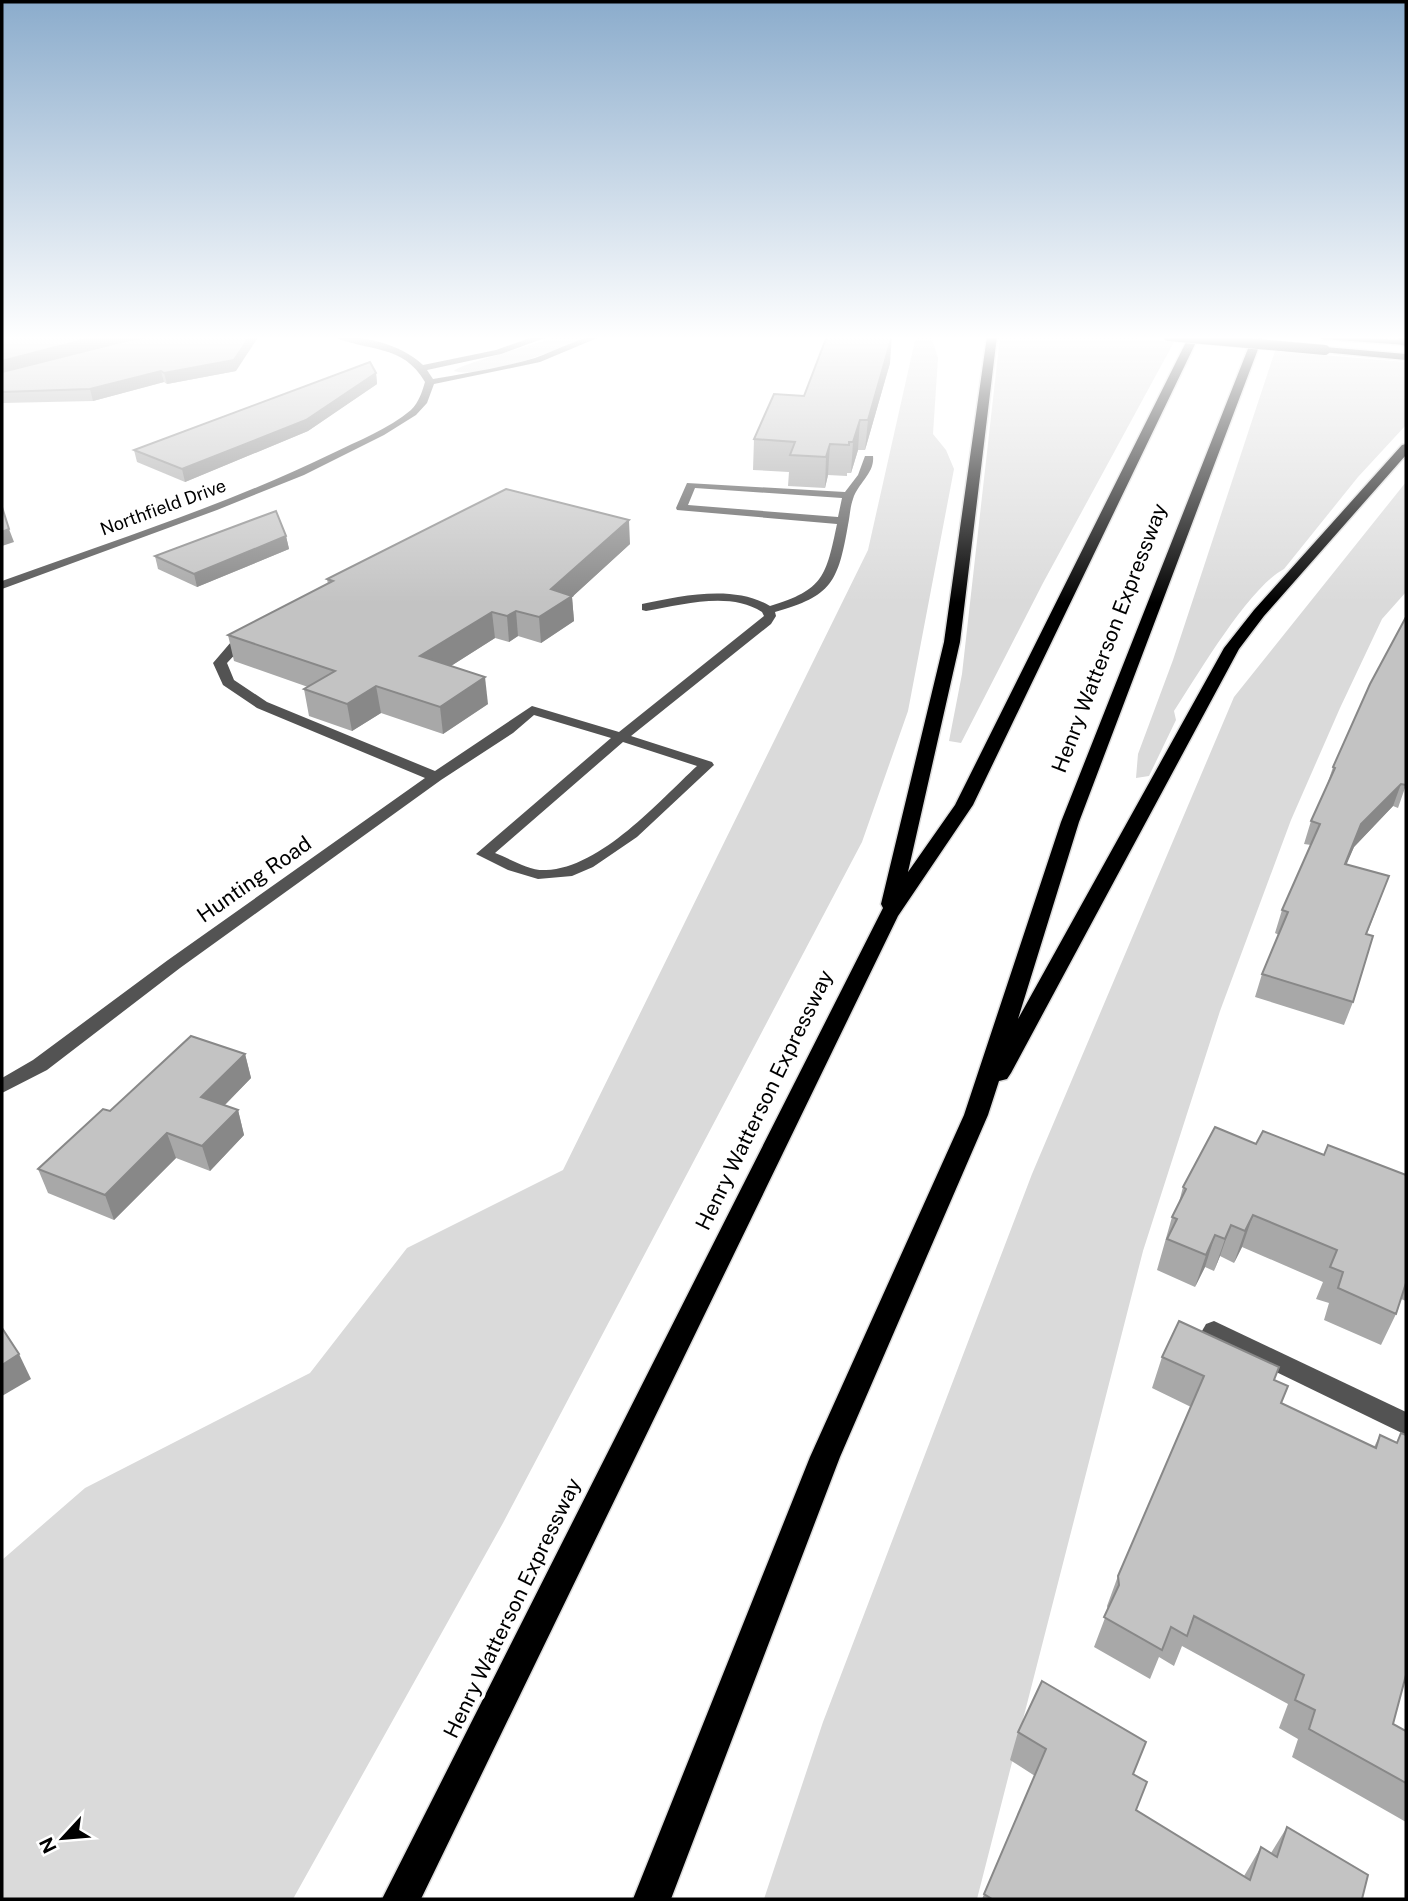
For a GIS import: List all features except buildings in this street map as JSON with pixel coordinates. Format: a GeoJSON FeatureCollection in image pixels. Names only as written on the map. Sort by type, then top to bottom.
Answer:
{"type":"FeatureCollection","features":[{"type":"Feature","properties":{"kind":"highway"},"geometry":{"type":"LineString","coordinates":[[888,916],[951,642],[977,425]]}},
{"type":"Feature","properties":{"kind":"highway","name":"Henry Watterson Expressway"},"geometry":{"type":"LineString","coordinates":[[401,1899],[888,916],[964,805],[1151,425]]}},
{"type":"Feature","properties":{"kind":"highway","name":"Henry Watterson Expressway"},"geometry":{"type":"LineString","coordinates":[[652,1899],[825,1457],[976,1115],[1070,822],[1224,425]]}},
{"type":"Feature","properties":{"kind":"highway"},"geometry":{"type":"LineString","coordinates":[[976,1115],[1160,784],[1193,717],[1232,648],[1259,613],[1406,448]]}},
{"type":"Feature","properties":{"kind":"street","name":"Northfield Drive"},"geometry":{"type":"LineString","coordinates":[[2,585],[213,508],[300,473],[394,425]]}},
{"type":"Feature","properties":{"kind":"street"},"geometry":{"type":"LineString","coordinates":[[768,610],[804,601],[826,586],[833,569],[849,495],[865,475],[869,457]]}},
{"type":"Feature","properties":{"kind":"street"},"geometry":{"type":"LineString","coordinates":[[843,521],[681,508],[691,485],[849,495]]}},
{"type":"Feature","properties":{"kind":"street"},"geometry":{"type":"LineString","coordinates":[[621,737],[707,765],[604,856],[571,873],[543,875],[484,854],[621,737],[770,616],[768,610],[753,600],[743,599],[703,600],[646,607]]}},
{"type":"Feature","properties":{"kind":"street"},"geometry":{"type":"LineString","coordinates":[[259,633],[236,645],[220,663],[228,682],[262,705],[436,777]]}},
{"type":"Feature","properties":{"kind":"street","name":"Hunting Road"},"geometry":{"type":"LineString","coordinates":[[2,1086],[57,1052],[174,964],[436,777],[508,730],[532,710],[621,737]]}},
{"type":"Feature","properties":{"kind":"street"},"geometry":{"type":"LineString","coordinates":[[1214,1331],[1406,1424]]}},
{"type":"Feature","properties":{"kind":"shaded area"},"geometry":{"type":"Polygon","coordinates":[[[896,425],[934,425],[933,434],[946,450],[954,469],[908,711],[862,842],[503,1523],[293,1899],[2,1899],[2,1560],[85,1488],[310,1373],[407,1248],[563,1170],[868,550],[896,425]]]}},
{"type":"Feature","properties":{"kind":"shaded area"},"geometry":{"type":"Polygon","coordinates":[[[990,425],[1129,425],[1043,583],[961,743],[949,741],[962,674],[990,425]]]}},
{"type":"Feature","properties":{"kind":"shaded area"},"geometry":{"type":"Polygon","coordinates":[[[1251,425],[1406,425],[1358,477],[1284,569],[1255,594],[1240,613],[1174,711],[1176,720],[1149,776],[1136,778],[1138,754],[1173,660],[1251,425]]]}},
{"type":"Feature","properties":{"kind":"shaded area"},"geometry":{"type":"Polygon","coordinates":[[[1406,482],[1406,592],[1382,619],[1340,708],[1291,820],[1220,1011],[1143,1251],[977,1899],[764,1899],[823,1722],[1032,1174],[1234,697],[1406,482]]]}}]}
